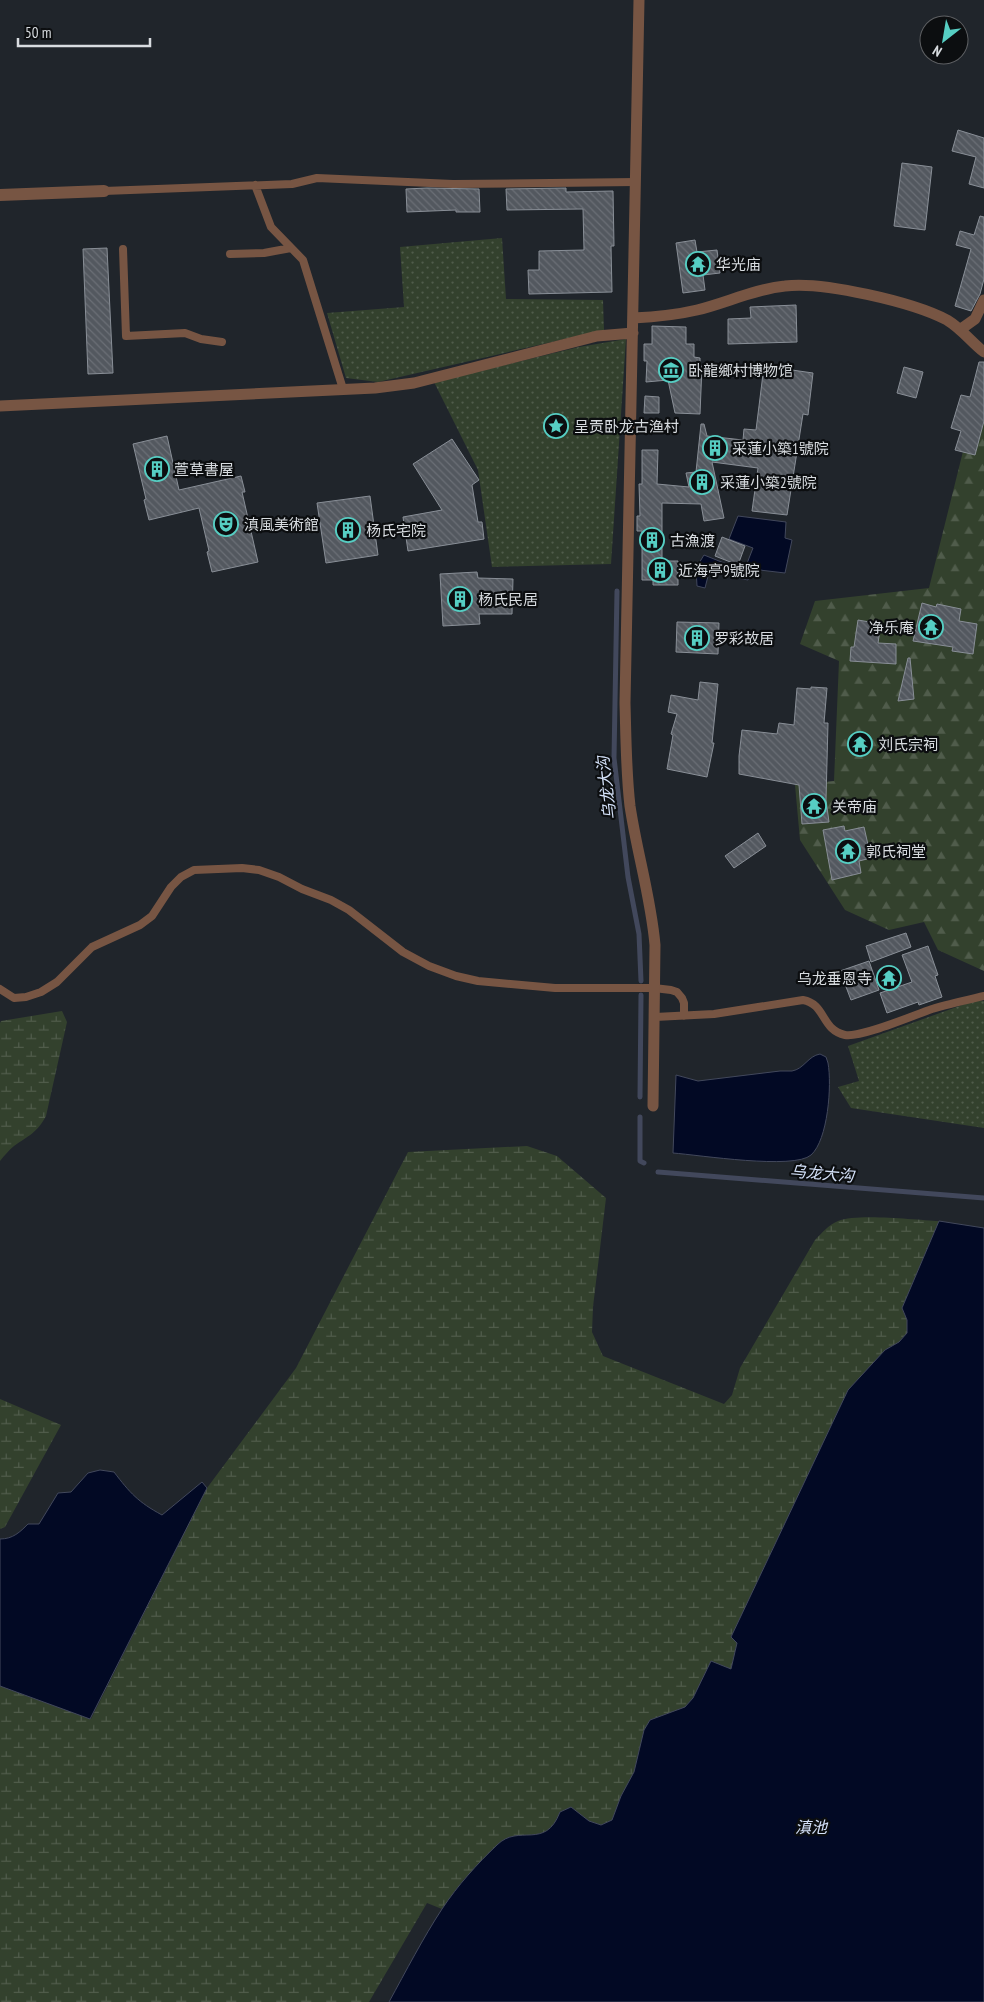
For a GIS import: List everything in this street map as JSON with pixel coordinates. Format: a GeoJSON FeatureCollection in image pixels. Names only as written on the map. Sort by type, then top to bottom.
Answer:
{"type":"FeatureCollection","features":[{"type":"Feature","properties":{"kind":"street"},"geometry":{"type":"LineString","coordinates":[[639,0],[625,703],[626,755],[630,806],[653,921],[655,1017],[653,1106]]}},
{"type":"Feature","properties":{"kind":"street"},"geometry":{"type":"LineString","coordinates":[[0,195],[104,191]]}},
{"type":"Feature","properties":{"kind":"street"},"geometry":{"type":"LineString","coordinates":[[633,318],[697,310],[762,290],[806,285],[862,294],[908,305],[930,313],[961,329],[984,352]]}},
{"type":"Feature","properties":{"kind":"street"},"geometry":{"type":"LineString","coordinates":[[961,329],[975,319],[984,300]]}},
{"type":"Feature","properties":{"kind":"street"},"geometry":{"type":"LineString","coordinates":[[0,406],[375,388],[414,383],[597,336],[633,333]]}},
{"type":"Feature","properties":{"kind":"lane"},"geometry":{"type":"LineString","coordinates":[[104,191],[292,184],[317,178],[453,184],[636,182]]}},
{"type":"Feature","properties":{"kind":"lane"},"geometry":{"type":"LineString","coordinates":[[255,185],[271,227],[303,260],[343,389]]}},
{"type":"Feature","properties":{"kind":"lane"},"geometry":{"type":"LineString","coordinates":[[230,254],[264,253],[291,248]]}},
{"type":"Feature","properties":{"kind":"lane"},"geometry":{"type":"LineString","coordinates":[[123,249],[126,336],[185,333],[201,339],[222,342]]}},
{"type":"Feature","properties":{"kind":"lane"},"geometry":{"type":"LineString","coordinates":[[0,989],[14,998],[26,997],[41,992],[57,982],[92,947],[140,925],[152,916],[171,887],[181,877],[194,870],[242,868],[259,870],[279,877],[302,889],[331,900],[349,910],[403,952],[429,966],[456,976],[478,981],[555,988],[654,988],[677,992],[684,1003],[684,1016]]}},
{"type":"Feature","properties":{"kind":"lane"},"geometry":{"type":"LineString","coordinates":[[655,1017],[714,1014],[803,1000],[812,1002],[818,1007],[825,1022],[831,1028],[840,1034],[855,1035],[935,1009],[984,996]]}},
{"type":"Feature","properties":{"kind":"green space"},"geometry":{"type":"Polygon","coordinates":[[[502,238],[506,299],[603,300],[604,330],[378,382],[346,378],[327,313],[404,307],[400,247],[502,238]]]}},
{"type":"Feature","properties":{"kind":"green space"},"geometry":{"type":"Polygon","coordinates":[[[626,339],[611,564],[492,567],[478,470],[434,382],[579,347],[626,339]]]}},
{"type":"Feature","properties":{"kind":"green space"},"geometry":{"type":"Polygon","coordinates":[[[984,367],[984,971],[938,950],[924,922],[889,930],[845,910],[800,840],[795,785],[834,781],[839,661],[800,644],[815,601],[929,588],[984,367]]]}},
{"type":"Feature","properties":{"kind":"green space"},"geometry":{"type":"Polygon","coordinates":[[[976,1000],[984,1001],[984,1128],[851,1108],[838,1087],[859,1081],[848,1046],[976,1000]]]}},
{"type":"Feature","properties":{"kind":"green space"},"geometry":{"type":"Polygon","coordinates":[[[62,1011],[67,1022],[46,1116],[36,1130],[12,1148],[0,1161],[0,1023],[1,1021],[62,1011]]]}},
{"type":"Feature","properties":{"kind":"green space"},"geometry":{"type":"Polygon","coordinates":[[[527,1146],[557,1156],[606,1198],[593,1307],[592,1332],[603,1356],[724,1404],[732,1395],[740,1368],[815,1240],[828,1227],[838,1221],[859,1217],[939,1221],[902,1308],[907,1320],[907,1333],[899,1342],[885,1350],[848,1390],[731,1637],[737,1643],[731,1669],[711,1661],[693,1698],[685,1707],[650,1720],[644,1730],[634,1772],[621,1796],[612,1820],[601,1825],[589,1821],[571,1807],[560,1812],[556,1824],[547,1833],[511,1837],[464,1879],[442,1909],[427,1903],[369,2002],[0,2002],[0,1686],[91,1719],[207,1488],[296,1368],[408,1152],[527,1146]]]}},
{"type":"Feature","properties":{"kind":"green space"},"geometry":{"type":"Polygon","coordinates":[[[0,1399],[61,1425],[5,1527],[0,1529],[0,1399]]]}},
{"type":"Feature","properties":{"kind":"water"},"geometry":{"type":"Polygon","coordinates":[[[738,516],[786,522],[785,538],[792,540],[785,573],[751,569],[748,580],[728,576],[710,568],[705,588],[697,586],[696,568],[704,555],[744,571],[753,548],[729,539],[738,516]]]}},
{"type":"Feature","properties":{"kind":"water"},"geometry":{"type":"Polygon","coordinates":[[[820,1054],[826,1057],[828,1063],[829,1098],[825,1125],[817,1148],[811,1155],[801,1159],[767,1161],[673,1153],[676,1075],[698,1081],[792,1071],[800,1068],[812,1057],[820,1054]]]}},
{"type":"Feature","properties":{"kind":"water","name":"滇池"},"geometry":{"type":"Polygon","coordinates":[[[939,1221],[984,1228],[984,2002],[389,2002],[442,1909],[461,1883],[497,1845],[505,1839],[514,1836],[539,1834],[547,1831],[554,1824],[560,1812],[571,1807],[589,1821],[601,1825],[612,1820],[621,1796],[634,1772],[644,1730],[650,1720],[685,1707],[693,1698],[711,1661],[731,1669],[737,1643],[731,1637],[848,1390],[885,1350],[899,1342],[907,1333],[907,1320],[902,1308],[939,1221]]]}},
{"type":"Feature","properties":{"kind":"water"},"geometry":{"type":"Polygon","coordinates":[[[100,1470],[114,1472],[135,1496],[162,1515],[202,1482],[207,1488],[90,1719],[0,1686],[0,1539],[12,1536],[28,1524],[39,1524],[58,1493],[71,1492],[88,1473],[100,1470]]]}},
{"type":"Feature","properties":{"kind":"building"},"geometry":{"type":"Polygon","coordinates":[[[958,130],[984,138],[984,188],[969,184],[976,157],[952,151],[958,130]]]}},
{"type":"Feature","properties":{"kind":"building"},"geometry":{"type":"Polygon","coordinates":[[[902,163],[932,167],[925,230],[894,226],[902,163]]]}},
{"type":"Feature","properties":{"kind":"building"},"geometry":{"type":"Polygon","coordinates":[[[566,188],[566,192],[613,191],[614,246],[611,246],[612,292],[529,294],[528,270],[539,270],[539,251],[584,250],[583,209],[507,210],[506,189],[566,188]]]}},
{"type":"Feature","properties":{"kind":"building"},"geometry":{"type":"Polygon","coordinates":[[[406,189],[479,189],[480,212],[456,212],[456,210],[407,212],[406,189]]]}},
{"type":"Feature","properties":{"kind":"building"},"geometry":{"type":"Polygon","coordinates":[[[980,216],[984,217],[984,279],[980,294],[971,311],[955,306],[971,249],[956,245],[960,231],[974,235],[980,216]]]}},
{"type":"Feature","properties":{"kind":"building","name":"华光庙"},"geometry":{"type":"Polygon","coordinates":[[[695,240],[697,252],[717,250],[720,273],[703,275],[705,290],[683,293],[676,243],[695,240]]]}},
{"type":"Feature","properties":{"kind":"building"},"geometry":{"type":"Polygon","coordinates":[[[107,248],[113,373],[88,374],[83,249],[107,248]]]}},
{"type":"Feature","properties":{"kind":"building"},"geometry":{"type":"Polygon","coordinates":[[[796,305],[797,342],[728,344],[728,319],[751,318],[750,307],[796,305]]]}},
{"type":"Feature","properties":{"kind":"building"},"geometry":{"type":"Polygon","coordinates":[[[652,326],[686,327],[686,344],[694,344],[694,357],[700,358],[700,366],[702,366],[700,414],[675,413],[668,380],[646,382],[647,361],[644,361],[644,344],[652,344],[652,326]]]}},
{"type":"Feature","properties":{"kind":"building"},"geometry":{"type":"Polygon","coordinates":[[[979,362],[984,362],[984,421],[975,455],[955,450],[961,431],[951,428],[961,395],[970,397],[979,362]]]}},
{"type":"Feature","properties":{"kind":"building"},"geometry":{"type":"Polygon","coordinates":[[[764,366],[813,373],[808,415],[803,414],[787,515],[752,511],[758,468],[712,462],[724,518],[704,521],[701,504],[662,503],[662,561],[678,561],[678,585],[653,585],[653,580],[642,580],[642,531],[637,531],[637,516],[640,516],[639,484],[642,484],[642,450],[658,450],[657,484],[689,487],[686,473],[696,472],[701,424],[704,424],[707,436],[743,440],[744,429],[756,430],[764,366]]]}},
{"type":"Feature","properties":{"kind":"building"},"geometry":{"type":"Polygon","coordinates":[[[904,367],[923,372],[916,398],[897,393],[904,367]]]}},
{"type":"Feature","properties":{"kind":"building"},"geometry":{"type":"Polygon","coordinates":[[[645,396],[659,397],[659,413],[644,413],[645,396]]]}},
{"type":"Feature","properties":{"kind":"building"},"geometry":{"type":"Polygon","coordinates":[[[167,436],[179,490],[241,476],[245,492],[242,492],[258,562],[212,572],[199,508],[149,520],[133,444],[167,436]]]}},
{"type":"Feature","properties":{"kind":"building"},"geometry":{"type":"Polygon","coordinates":[[[452,439],[479,480],[472,485],[478,522],[482,522],[484,539],[408,551],[403,517],[442,510],[413,464],[452,439]]]}},
{"type":"Feature","properties":{"kind":"building","name":"杨氏宅院"},"geometry":{"type":"Polygon","coordinates":[[[370,496],[378,555],[326,563],[317,503],[370,496]]]}},
{"type":"Feature","properties":{"kind":"building"},"geometry":{"type":"Polygon","coordinates":[[[722,537],[745,546],[738,565],[715,556],[722,537]]]}},
{"type":"Feature","properties":{"kind":"building","name":"杨氏民居"},"geometry":{"type":"Polygon","coordinates":[[[477,572],[478,578],[513,579],[512,614],[479,614],[480,624],[443,626],[440,574],[477,572]]]}},
{"type":"Feature","properties":{"kind":"building"},"geometry":{"type":"Polygon","coordinates":[[[922,603],[936,607],[937,604],[961,609],[959,621],[977,624],[973,654],[952,651],[953,647],[913,641],[922,603]]]}},
{"type":"Feature","properties":{"kind":"building"},"geometry":{"type":"Polygon","coordinates":[[[858,620],[881,624],[878,643],[896,644],[896,664],[850,661],[851,647],[854,647],[858,620]]]}},
{"type":"Feature","properties":{"kind":"building","name":"罗彩故居"},"geometry":{"type":"Polygon","coordinates":[[[677,622],[719,623],[718,654],[676,652],[677,622]]]}},
{"type":"Feature","properties":{"kind":"building"},"geometry":{"type":"Polygon","coordinates":[[[908,658],[910,658],[914,699],[898,701],[908,658]]]}},
{"type":"Feature","properties":{"kind":"building"},"geometry":{"type":"Polygon","coordinates":[[[700,682],[718,684],[712,743],[714,743],[707,777],[667,769],[673,735],[671,734],[677,714],[668,712],[671,695],[698,700],[700,682]]]}},
{"type":"Feature","properties":{"kind":"building"},"geometry":{"type":"Polygon","coordinates":[[[811,687],[827,688],[824,723],[828,723],[826,800],[829,822],[802,824],[799,785],[739,774],[739,756],[742,730],[777,734],[779,723],[794,725],[797,688],[811,689],[811,687]]]}},
{"type":"Feature","properties":{"kind":"building","name":"郭氏祠堂"},"geometry":{"type":"Polygon","coordinates":[[[844,826],[845,831],[864,827],[871,858],[859,861],[861,873],[832,880],[823,830],[844,826]]]}},
{"type":"Feature","properties":{"kind":"building"},"geometry":{"type":"Polygon","coordinates":[[[758,833],[766,846],[734,868],[725,856],[758,833]]]}},
{"type":"Feature","properties":{"kind":"building"},"geometry":{"type":"Polygon","coordinates":[[[906,933],[911,947],[871,962],[866,946],[906,933]]]}},
{"type":"Feature","properties":{"kind":"building"},"geometry":{"type":"Polygon","coordinates":[[[928,946],[938,975],[935,976],[942,997],[919,1005],[918,1002],[887,1013],[880,993],[912,982],[902,955],[928,946]]]}},
{"type":"Feature","properties":{"kind":"building"},"geometry":{"type":"Polygon","coordinates":[[[869,961],[879,990],[851,1000],[840,971],[869,961]]]}},
{"type":"Feature","properties":{"kind":"waterway","name":"乌龙大沟"},"geometry":{"type":"LineString","coordinates":[[617,591],[614,758],[628,877],[639,934],[641,981]]}},
{"type":"Feature","properties":{"kind":"waterway","name":"乌龙大沟"},"geometry":{"type":"LineString","coordinates":[[640,1097],[641,995]]}},
{"type":"Feature","properties":{"kind":"waterway","name":"乌龙大沟"},"geometry":{"type":"LineString","coordinates":[[640,1117],[640,1161],[644,1163]]}},
{"type":"Feature","properties":{"kind":"waterway","name":"乌龙大沟"},"geometry":{"type":"LineString","coordinates":[[658,1172],[984,1198]]}},
{"type":"Feature","properties":{"kind":"place","name":"华光庙"},"geometry":{"type":"Point","coordinates":[698,264]}},
{"type":"Feature","properties":{"kind":"place","name":"卧龍鄉村博物馆"},"geometry":{"type":"Point","coordinates":[671,370]}},
{"type":"Feature","properties":{"kind":"place","name":"呈贡卧龙古渔村"},"geometry":{"type":"Point","coordinates":[556,426]}},
{"type":"Feature","properties":{"kind":"place","name":"采蓮小築1號院"},"geometry":{"type":"Point","coordinates":[715,448]}},
{"type":"Feature","properties":{"kind":"place","name":"萱草書屋"},"geometry":{"type":"Point","coordinates":[157,469]}},
{"type":"Feature","properties":{"kind":"place","name":"采蓮小築2號院"},"geometry":{"type":"Point","coordinates":[702,482]}},
{"type":"Feature","properties":{"kind":"place","name":"滇風美術館"},"geometry":{"type":"Point","coordinates":[226,524]}},
{"type":"Feature","properties":{"kind":"place","name":"杨氏宅院"},"geometry":{"type":"Point","coordinates":[348,530]}},
{"type":"Feature","properties":{"kind":"place","name":"古漁渡"},"geometry":{"type":"Point","coordinates":[652,540]}},
{"type":"Feature","properties":{"kind":"place","name":"近海亭9號院"},"geometry":{"type":"Point","coordinates":[660,570]}},
{"type":"Feature","properties":{"kind":"place","name":"杨氏民居"},"geometry":{"type":"Point","coordinates":[460,599]}},
{"type":"Feature","properties":{"kind":"place","name":"净乐庵"},"geometry":{"type":"Point","coordinates":[931,627]}},
{"type":"Feature","properties":{"kind":"place","name":"罗彩故居"},"geometry":{"type":"Point","coordinates":[697,638]}},
{"type":"Feature","properties":{"kind":"place","name":"刘氏宗祠"},"geometry":{"type":"Point","coordinates":[860,744]}},
{"type":"Feature","properties":{"kind":"place","name":"关帝庙"},"geometry":{"type":"Point","coordinates":[814,806]}},
{"type":"Feature","properties":{"kind":"place","name":"郭氏祠堂"},"geometry":{"type":"Point","coordinates":[848,851]}},
{"type":"Feature","properties":{"kind":"place","name":"乌龙垂恩寺"},"geometry":{"type":"Point","coordinates":[889,978]}}]}
